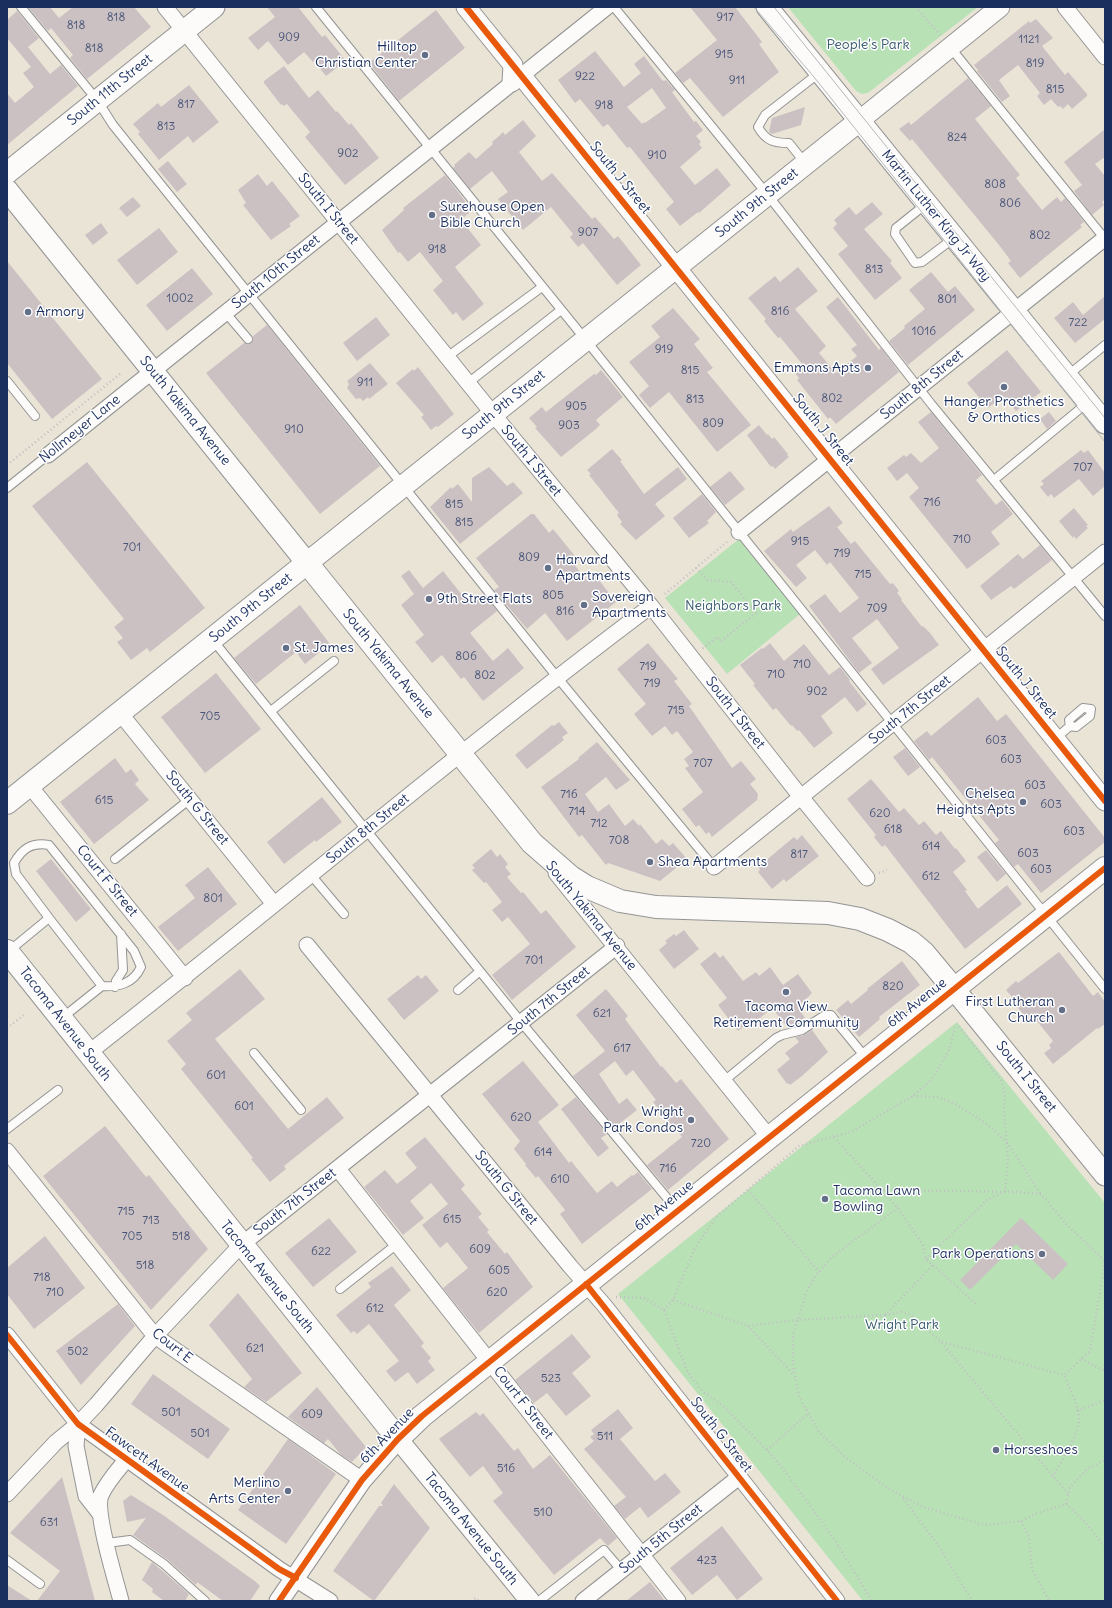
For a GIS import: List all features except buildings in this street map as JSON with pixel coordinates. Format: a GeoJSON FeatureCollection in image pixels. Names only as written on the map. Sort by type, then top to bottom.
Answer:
{"type":"FeatureCollection","features":[{"type":"Feature","properties":{"kind":"main road","name":"South 11th Street"},"geometry":{"type":"LineString","coordinates":[[7,173],[214,7]]}},
{"type":"Feature","properties":{"kind":"main road","name":"Martin Luther King Jr Way"},"geometry":{"type":"LineString","coordinates":[[767,7],[1105,423]]}},
{"type":"Feature","properties":{"kind":"main road","name":"South 9th Street"},"geometry":{"type":"LineString","coordinates":[[7,803],[859,121]]}},
{"type":"Feature","properties":{"kind":"main road","name":"South Yakima Avenue"},"geometry":{"type":"LineString","coordinates":[[7,190],[532,843]]}},
{"type":"Feature","properties":{"kind":"main road","name":"South I Street"},"geometry":{"type":"LineString","coordinates":[[532,843],[571,877],[587,888],[620,901],[656,907],[828,913],[860,919],[888,930],[911,942],[924,953],[954,989],[1105,1175]]}},
{"type":"Feature","properties":{"kind":"main road","name":"6th Avenue"},"geometry":{"type":"LineString","coordinates":[[398,1439],[422,1416],[490,1361],[1105,868]]}},
{"type":"Feature","properties":{"kind":"main road","name":"Tacoma Avenue South"},"geometry":{"type":"LineString","coordinates":[[7,952],[60,1020],[398,1439]]}},
{"type":"Feature","properties":{"kind":"street","name":"South I Street"},"geometry":{"type":"LineString","coordinates":[[165,7],[492,414],[651,606],[801,797],[867,878]]}},
{"type":"Feature","properties":{"kind":"street","name":"South J Street"},"geometry":{"type":"LineString","coordinates":[[466,7],[520,72],[1105,801]]}},
{"type":"Feature","properties":{"kind":"street","name":"South 10th Street"},"geometry":{"type":"LineString","coordinates":[[152,371],[430,149],[520,72],[607,7]]}},
{"type":"Feature","properties":{"kind":"street","name":"South 9th Street"},"geometry":{"type":"LineString","coordinates":[[859,121],[1000,7]]}},
{"type":"Feature","properties":{"kind":"street"},"geometry":{"type":"LineString","coordinates":[[1065,7],[1105,57]]}},
{"type":"Feature","properties":{"kind":"street","name":"South 8th Street"},"geometry":{"type":"LineString","coordinates":[[739,532],[1105,239]]}},
{"type":"Feature","properties":{"kind":"street","name":"Nollmeyer Lane"},"geometry":{"type":"LineString","coordinates":[[48,455],[152,371]]}},
{"type":"Feature","properties":{"kind":"street","name":"South 7th Street"},"geometry":{"type":"LineString","coordinates":[[714,867],[1105,552]]}},
{"type":"Feature","properties":{"kind":"street","name":"South 8th Street"},"geometry":{"type":"LineString","coordinates":[[88,1054],[185,978],[274,904],[557,677],[651,606]]}},
{"type":"Feature","properties":{"kind":"street","name":"South G Street"},"geometry":{"type":"LineString","coordinates":[[120,712],[274,904]]}},
{"type":"Feature","properties":{"kind":"street","name":"Court F Street"},"geometry":{"type":"LineString","coordinates":[[29,785],[185,978]]}},
{"type":"Feature","properties":{"kind":"street","name":"South Yakima Avenue"},"geometry":{"type":"LineString","coordinates":[[532,843],[617,946],[769,1137]]}},
{"type":"Feature","properties":{"kind":"street","name":"South G Street"},"geometry":{"type":"LineString","coordinates":[[307,945],[586,1284],[837,1601]]}},
{"type":"Feature","properties":{"kind":"street","name":"South 7th Street"},"geometry":{"type":"LineString","coordinates":[[7,1494],[59,1439],[78,1424],[155,1336],[241,1245],[617,946]]}},
{"type":"Feature","properties":{"kind":"street","name":"Court E"},"geometry":{"type":"LineString","coordinates":[[7,1150],[155,1336],[362,1480]]}},
{"type":"Feature","properties":{"kind":"street","name":"Court F Street"},"geometry":{"type":"LineString","coordinates":[[338,1169],[678,1601]]}},
{"type":"Feature","properties":{"kind":"street","name":"Fawcett Avenue"},"geometry":{"type":"LineString","coordinates":[[7,1335],[78,1424],[126,1460],[279,1568],[330,1601]]}},
{"type":"Feature","properties":{"kind":"street"},"geometry":{"type":"LineString","coordinates":[[78,1424],[76,1446],[86,1496],[100,1514]]}},
{"type":"Feature","properties":{"kind":"street","name":"6th Avenue"},"geometry":{"type":"LineString","coordinates":[[279,1601],[362,1480],[398,1439]]}},
{"type":"Feature","properties":{"kind":"street","name":"Tacoma Avenue South"},"geometry":{"type":"LineString","coordinates":[[398,1439],[530,1601]]}},
{"type":"Feature","properties":{"kind":"street"},"geometry":{"type":"LineString","coordinates":[[121,1601],[100,1514],[100,1496],[112,1476],[126,1460]]}},
{"type":"Feature","properties":{"kind":"street","name":"South 5th Street"},"geometry":{"type":"LineString","coordinates":[[583,1601],[739,1477]]}},
{"type":"Feature","properties":{"kind":"lane"},"geometry":{"type":"LineString","coordinates":[[21,7],[97,100],[113,125],[557,677],[714,867]]}},
{"type":"Feature","properties":{"kind":"lane"},"geometry":{"type":"LineString","coordinates":[[316,7],[542,286],[1105,989]]}},
{"type":"Feature","properties":{"kind":"lane"},"geometry":{"type":"LineString","coordinates":[[614,7],[767,194],[918,388],[1105,616]]}},
{"type":"Feature","properties":{"kind":"lane"},"geometry":{"type":"LineString","coordinates":[[950,47],[1105,239]]}},
{"type":"Feature","properties":{"kind":"lane"},"geometry":{"type":"LineString","coordinates":[[805,163],[789,143],[777,143],[763,136],[758,127],[765,115],[820,73]]}},
{"type":"Feature","properties":{"kind":"lane"},"geometry":{"type":"LineString","coordinates":[[926,204],[896,228],[895,234],[915,263],[922,262],[954,238]]}},
{"type":"Feature","properties":{"kind":"lane"},"geometry":{"type":"LineString","coordinates":[[447,357],[542,286]]}},
{"type":"Feature","properties":{"kind":"lane"},"geometry":{"type":"LineString","coordinates":[[468,383],[561,310]]}},
{"type":"Feature","properties":{"kind":"lane"},"geometry":{"type":"LineString","coordinates":[[225,312],[248,339]]}},
{"type":"Feature","properties":{"kind":"lane"},"geometry":{"type":"LineString","coordinates":[[1067,377],[1105,345]]}},
{"type":"Feature","properties":{"kind":"lane"},"geometry":{"type":"LineString","coordinates":[[7,381],[36,416]]}},
{"type":"Feature","properties":{"kind":"lane"},"geometry":{"type":"LineString","coordinates":[[994,480],[1088,402]]}},
{"type":"Feature","properties":{"kind":"lane","name":"Nollmeyer Lane"},"geometry":{"type":"LineString","coordinates":[[7,488],[48,455]]}},
{"type":"Feature","properties":{"kind":"lane"},"geometry":{"type":"LineString","coordinates":[[212,639],[521,1022],[677,1210]]}},
{"type":"Feature","properties":{"kind":"lane"},"geometry":{"type":"LineString","coordinates":[[271,711],[334,660]]}},
{"type":"Feature","properties":{"kind":"lane"},"geometry":{"type":"LineString","coordinates":[[1055,739],[1070,726]]}},
{"type":"Feature","properties":{"kind":"lane"},"geometry":{"type":"LineString","coordinates":[[115,859],[190,799]]}},
{"type":"Feature","properties":{"kind":"lane"},"geometry":{"type":"LineString","coordinates":[[60,1020],[102,986],[116,987],[126,983],[137,976],[141,967],[134,950],[48,845],[39,843],[21,851],[14,863],[16,874],[102,986]]}},
{"type":"Feature","properties":{"kind":"lane"},"geometry":{"type":"LineString","coordinates":[[311,875],[344,914]]}},
{"type":"Feature","properties":{"kind":"lane"},"geometry":{"type":"LineString","coordinates":[[7,952],[49,918]]}},
{"type":"Feature","properties":{"kind":"lane"},"geometry":{"type":"LineString","coordinates":[[116,987],[116,981],[123,970],[121,934]]}},
{"type":"Feature","properties":{"kind":"lane"},"geometry":{"type":"LineString","coordinates":[[458,990],[480,971]]}},
{"type":"Feature","properties":{"kind":"lane"},"geometry":{"type":"LineString","coordinates":[[724,1081],[776,1038],[802,1030],[825,1015],[830,1015],[834,1019],[866,1059]]}},
{"type":"Feature","properties":{"kind":"lane"},"geometry":{"type":"LineString","coordinates":[[254,1054],[300,1110]]}},
{"type":"Feature","properties":{"kind":"lane"},"geometry":{"type":"LineString","coordinates":[[7,1129],[58,1090]]}},
{"type":"Feature","properties":{"kind":"lane"},"geometry":{"type":"LineString","coordinates":[[340,1290],[397,1244]]}},
{"type":"Feature","properties":{"kind":"lane"},"geometry":{"type":"LineString","coordinates":[[107,1543],[130,1540],[164,1564],[205,1601]]}},
{"type":"Feature","properties":{"kind":"lane"},"geometry":{"type":"LineString","coordinates":[[539,1601],[604,1550],[622,1571]]}},
{"type":"Feature","properties":{"kind":"lane"},"geometry":{"type":"LineString","coordinates":[[7,1560],[40,1584]]}},
{"type":"Feature","properties":{"kind":"path"},"geometry":{"type":"LineString","coordinates":[[916,7],[950,47]]}},
{"type":"Feature","properties":{"kind":"path"},"geometry":{"type":"LineString","coordinates":[[7,465],[120,374]]}},
{"type":"Feature","properties":{"kind":"path"},"geometry":{"type":"LineString","coordinates":[[665,594],[739,532]]}},
{"type":"Feature","properties":{"kind":"path"},"geometry":{"type":"LineString","coordinates":[[691,658],[717,637],[721,641],[756,613],[731,582],[707,580],[696,568]]}},
{"type":"Feature","properties":{"kind":"path"},"geometry":{"type":"LineString","coordinates":[[7,1028],[24,1015]]}},
{"type":"Feature","properties":{"kind":"path"},"geometry":{"type":"LineString","coordinates":[[664,1310],[674,1300],[695,1248],[716,1217],[799,1146],[851,1132],[913,1096],[932,1079],[950,1050],[956,1024],[1001,1080],[1005,1093],[1004,1110],[1008,1161],[1005,1191]]}},
{"type":"Feature","properties":{"kind":"path"},"geometry":{"type":"LineString","coordinates":[[913,1096],[938,1097],[957,1105],[985,1124],[1007,1142],[1041,1194],[1068,1226],[1105,1261],[1090,1351],[1064,1375]]}},
{"type":"Feature","properties":{"kind":"path"},"geometry":{"type":"LineString","coordinates":[[834,1137],[880,1190],[898,1208],[923,1245],[926,1259],[976,1304]]}},
{"type":"Feature","properties":{"kind":"path"},"geometry":{"type":"LineString","coordinates":[[748,1190],[819,1272]]}},
{"type":"Feature","properties":{"kind":"path"},"geometry":{"type":"LineString","coordinates":[[880,1190],[1005,1191],[1041,1194]]}},
{"type":"Feature","properties":{"kind":"path"},"geometry":{"type":"LineString","coordinates":[[926,1259],[986,1200],[1005,1191]]}},
{"type":"Feature","properties":{"kind":"path"},"geometry":{"type":"LineString","coordinates":[[898,1208],[832,1257],[819,1272],[807,1291],[793,1335],[795,1376],[799,1397],[819,1432],[844,1456],[889,1489],[923,1507],[985,1525],[1021,1522],[1038,1512],[1066,1504]]}},
{"type":"Feature","properties":{"kind":"path"},"geometry":{"type":"LineString","coordinates":[[885,1315],[932,1265]]}},
{"type":"Feature","properties":{"kind":"path"},"geometry":{"type":"LineString","coordinates":[[615,1297],[644,1298],[664,1310],[687,1371],[700,1388],[723,1406],[767,1450],[809,1503],[836,1542],[872,1601]]}},
{"type":"Feature","properties":{"kind":"path"},"geometry":{"type":"LineString","coordinates":[[674,1300],[748,1326],[797,1320],[885,1315],[901,1312],[911,1315],[942,1342],[1068,1494]]}},
{"type":"Feature","properties":{"kind":"path"},"geometry":{"type":"LineString","coordinates":[[748,1326],[795,1376]]}},
{"type":"Feature","properties":{"kind":"path"},"geometry":{"type":"LineString","coordinates":[[942,1342],[1064,1375]]}},
{"type":"Feature","properties":{"kind":"path"},"geometry":{"type":"LineString","coordinates":[[1081,1359],[1105,1371]]}},
{"type":"Feature","properties":{"kind":"path"},"geometry":{"type":"LineString","coordinates":[[1053,1477],[1076,1433],[1079,1419],[1064,1375]]}},
{"type":"Feature","properties":{"kind":"path"},"geometry":{"type":"LineString","coordinates":[[1077,1411],[1105,1400]]}},
{"type":"Feature","properties":{"kind":"path"},"geometry":{"type":"LineString","coordinates":[[767,1450],[809,1413]]}},
{"type":"Feature","properties":{"kind":"path"},"geometry":{"type":"LineString","coordinates":[[1066,1504],[1070,1488],[1087,1469],[1105,1460]]}},
{"type":"Feature","properties":{"kind":"path"},"geometry":{"type":"LineString","coordinates":[[901,1496],[940,1548],[972,1601]]}},
{"type":"Feature","properties":{"kind":"path"},"geometry":{"type":"LineString","coordinates":[[1066,1504],[1084,1521],[1105,1547]]}},
{"type":"Feature","properties":{"kind":"path"},"geometry":{"type":"LineString","coordinates":[[1021,1522],[1029,1538],[1032,1569],[1049,1601]]}},
{"type":"Feature","properties":{"kind":"path"},"geometry":{"type":"LineString","coordinates":[[472,1601],[476,1598],[478,1601]]}},
{"type":"Feature","properties":{"kind":"green space","name":"People's Park"},"geometry":{"type":"Polygon","coordinates":[[[788,7],[978,7],[868,93],[862,94],[856,91],[788,7]]]}},
{"type":"Feature","properties":{"kind":"green space","name":"Neighbors Park"},"geometry":{"type":"Polygon","coordinates":[[[739,539],[800,614],[727,674],[665,598],[739,539]]]}},
{"type":"Feature","properties":{"kind":"green space","name":"Wright Park"},"geometry":{"type":"Polygon","coordinates":[[[957,1022],[1105,1203],[1105,1601],[863,1601],[618,1294],[957,1022]]]}},
{"type":"Feature","properties":{"kind":"tram line"},"geometry":{"type":"LineString","coordinates":[[754,7],[814,77],[1105,442]]}},
{"type":"Feature","properties":{"kind":"tram line"},"geometry":{"type":"LineString","coordinates":[[774,7],[1105,418]]}},
{"type":"Feature","properties":{"kind":"cycle path"},"geometry":{"type":"LineString","coordinates":[[466,7],[1105,801]]}},
{"type":"Feature","properties":{"kind":"cycle path"},"geometry":{"type":"LineString","coordinates":[[279,1601],[362,1480],[398,1439],[422,1416],[1105,868]]}},
{"type":"Feature","properties":{"kind":"cycle path"},"geometry":{"type":"LineString","coordinates":[[586,1284],[837,1601]]}},
{"type":"Feature","properties":{"kind":"cycle path"},"geometry":{"type":"LineString","coordinates":[[7,1335],[78,1424],[279,1569],[296,1578]]}},
{"type":"Feature","properties":{"kind":"place","name":"Hilltop Christian Center"},"geometry":{"type":"Point","coordinates":[425,55]}},
{"type":"Feature","properties":{"kind":"place","name":"Surehouse Open Bible Church"},"geometry":{"type":"Point","coordinates":[432,215]}},
{"type":"Feature","properties":{"kind":"place","name":"Armory"},"geometry":{"type":"Point","coordinates":[28,312]}},
{"type":"Feature","properties":{"kind":"place","name":"Emmons Apts"},"geometry":{"type":"Point","coordinates":[868,368]}},
{"type":"Feature","properties":{"kind":"place","name":"Hanger Prosthetics & Orthotics"},"geometry":{"type":"Point","coordinates":[1004,387]}},
{"type":"Feature","properties":{"kind":"place","name":"Harvard Apartments"},"geometry":{"type":"Point","coordinates":[548,568]}},
{"type":"Feature","properties":{"kind":"place","name":"9th Street Flats"},"geometry":{"type":"Point","coordinates":[429,599]}},
{"type":"Feature","properties":{"kind":"place","name":"Sovereign Apartments"},"geometry":{"type":"Point","coordinates":[584,605]}},
{"type":"Feature","properties":{"kind":"place","name":"St. James"},"geometry":{"type":"Point","coordinates":[286,648]}},
{"type":"Feature","properties":{"kind":"place","name":"Chelsea Heights Apts"},"geometry":{"type":"Point","coordinates":[1023,802]}},
{"type":"Feature","properties":{"kind":"place","name":"Shea Apartments"},"geometry":{"type":"Point","coordinates":[650,862]}},
{"type":"Feature","properties":{"kind":"place","name":"Tacoma View Retirement Community"},"geometry":{"type":"Point","coordinates":[786,992]}},
{"type":"Feature","properties":{"kind":"place","name":"First Lutheran Church"},"geometry":{"type":"Point","coordinates":[1062,1010]}},
{"type":"Feature","properties":{"kind":"place","name":"Wright Park Condos"},"geometry":{"type":"Point","coordinates":[691,1120]}},
{"type":"Feature","properties":{"kind":"place","name":"Tacoma Lawn Bowling"},"geometry":{"type":"Point","coordinates":[825,1199]}},
{"type":"Feature","properties":{"kind":"place","name":"Park Operations"},"geometry":{"type":"Point","coordinates":[1042,1254]}},
{"type":"Feature","properties":{"kind":"place","name":"Horseshoes"},"geometry":{"type":"Point","coordinates":[996,1450]}},
{"type":"Feature","properties":{"kind":"place","name":"Merlino Arts Center"},"geometry":{"type":"Point","coordinates":[288,1491]}}]}
